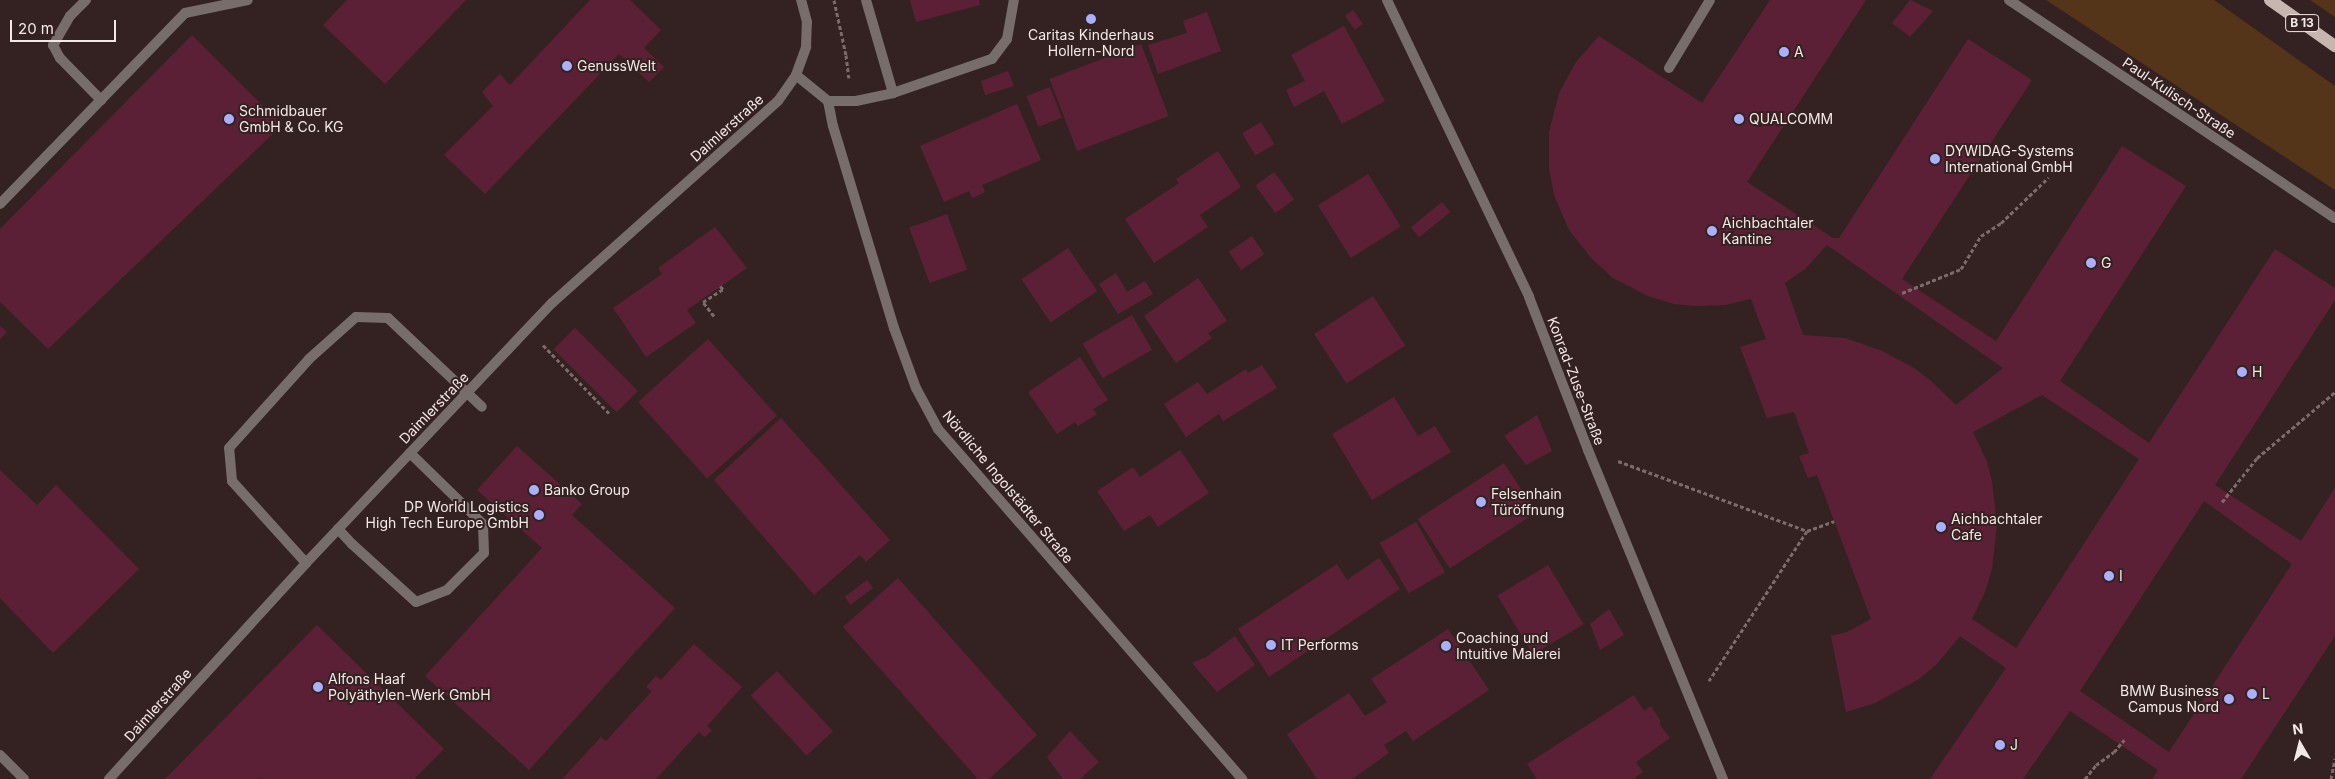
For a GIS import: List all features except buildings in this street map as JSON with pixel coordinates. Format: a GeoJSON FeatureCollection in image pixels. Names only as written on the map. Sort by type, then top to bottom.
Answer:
{"type":"FeatureCollection","features":[{"type":"Feature","properties":{"kind":"main road","name":"B 13"},"geometry":{"type":"LineString","coordinates":[[2270,0],[2335,46]]}},
{"type":"Feature","properties":{"kind":"street"},"geometry":{"type":"LineString","coordinates":[[86,0],[70,16],[53,45],[60,58],[101,100]]}},
{"type":"Feature","properties":{"kind":"street"},"geometry":{"type":"LineString","coordinates":[[0,204],[185,13],[248,0]]}},
{"type":"Feature","properties":{"kind":"street"},"geometry":{"type":"LineString","coordinates":[[801,0],[807,22],[806,47],[796,75],[828,100],[851,101],[893,93],[992,59],[1007,39],[1014,0]]}},
{"type":"Feature","properties":{"kind":"street"},"geometry":{"type":"LineString","coordinates":[[866,0],[893,93]]}},
{"type":"Feature","properties":{"kind":"street","name":"Konrad-Zuse-Straße"},"geometry":{"type":"LineString","coordinates":[[1387,0],[1529,297],[1588,450],[1723,779]]}},
{"type":"Feature","properties":{"kind":"street"},"geometry":{"type":"LineString","coordinates":[[1669,68],[1710,0]]}},
{"type":"Feature","properties":{"kind":"street","name":"Paul-Kulisch-Straße"},"geometry":{"type":"LineString","coordinates":[[2009,0],[2335,218]]}},
{"type":"Feature","properties":{"kind":"street","name":"Daimlerstraße"},"geometry":{"type":"LineString","coordinates":[[109,779],[306,563],[552,303],[778,101],[796,75]]}},
{"type":"Feature","properties":{"kind":"street","name":"Nördliche Ingolstädter Straße"},"geometry":{"type":"LineString","coordinates":[[828,100],[833,126],[894,328],[916,388],[938,429],[1242,779]]}},
{"type":"Feature","properties":{"kind":"street"},"geometry":{"type":"LineString","coordinates":[[306,563],[232,481],[229,448],[309,358],[356,316],[388,318],[482,407]]}},
{"type":"Feature","properties":{"kind":"street"},"geometry":{"type":"LineString","coordinates":[[338,529],[416,602],[447,590],[484,553],[483,524],[410,453]]}},
{"type":"Feature","properties":{"kind":"street"},"geometry":{"type":"LineString","coordinates":[[0,755],[24,779]]}},
{"type":"Feature","properties":{"kind":"path"},"geometry":{"type":"LineString","coordinates":[[834,0],[846,55],[851,101]]}},
{"type":"Feature","properties":{"kind":"path"},"geometry":{"type":"LineString","coordinates":[[1902,293],[1961,269],[1981,236],[2001,223],[2049,177]]}},
{"type":"Feature","properties":{"kind":"path"},"geometry":{"type":"LineString","coordinates":[[714,316],[703,302],[723,289],[720,286]]}},
{"type":"Feature","properties":{"kind":"path"},"geometry":{"type":"LineString","coordinates":[[547,350],[609,413]]}},
{"type":"Feature","properties":{"kind":"path"},"geometry":{"type":"LineString","coordinates":[[2222,502],[2257,458],[2335,392]]}},
{"type":"Feature","properties":{"kind":"path"},"geometry":{"type":"LineString","coordinates":[[1588,450],[1807,531]]}},
{"type":"Feature","properties":{"kind":"path"},"geometry":{"type":"LineString","coordinates":[[1692,707],[1807,531],[1834,521]]}},
{"type":"Feature","properties":{"kind":"path"},"geometry":{"type":"LineString","coordinates":[[2085,779],[2096,765],[2114,752],[2124,740]]}},
{"type":"Feature","properties":{"kind":"path"},"geometry":{"type":"LineString","coordinates":[[2331,779],[2335,758]]}},
{"type":"Feature","properties":{"kind":"shaded area"},"geometry":{"type":"Polygon","coordinates":[[[2046,0],[2214,0],[2335,86],[2335,190],[2046,0]]]}},
{"type":"Feature","properties":{"kind":"shaded area"},"geometry":{"type":"Polygon","coordinates":[[[2310,0],[2335,0],[2335,17],[2310,0]]]}},
{"type":"Feature","properties":{"kind":"place","name":"Caritas Kinderhaus Hollern-Nord"},"geometry":{"type":"Point","coordinates":[1091,19]}},
{"type":"Feature","properties":{"kind":"place","name":"A"},"geometry":{"type":"Point","coordinates":[1784,52]}},
{"type":"Feature","properties":{"kind":"place","name":"GenussWelt"},"geometry":{"type":"Point","coordinates":[567,66]}},
{"type":"Feature","properties":{"kind":"place","name":"Schmidbauer GmbH & Co. KG"},"geometry":{"type":"Point","coordinates":[229,119]}},
{"type":"Feature","properties":{"kind":"place","name":"QUALCOMM"},"geometry":{"type":"Point","coordinates":[1739,119]}},
{"type":"Feature","properties":{"kind":"place","name":"DYWIDAG-Systems International GmbH"},"geometry":{"type":"Point","coordinates":[1935,159]}},
{"type":"Feature","properties":{"kind":"place","name":"Aichbachtaler Kantine"},"geometry":{"type":"Point","coordinates":[1712,231]}},
{"type":"Feature","properties":{"kind":"place","name":"G"},"geometry":{"type":"Point","coordinates":[2091,263]}},
{"type":"Feature","properties":{"kind":"place","name":"H"},"geometry":{"type":"Point","coordinates":[2242,372]}},
{"type":"Feature","properties":{"kind":"place","name":"Banko Group"},"geometry":{"type":"Point","coordinates":[534,490]}},
{"type":"Feature","properties":{"kind":"place","name":"Felsenhain Türöffnung"},"geometry":{"type":"Point","coordinates":[1481,502]}},
{"type":"Feature","properties":{"kind":"place","name":"DP World Logistics High Tech Europe GmbH"},"geometry":{"type":"Point","coordinates":[539,515]}},
{"type":"Feature","properties":{"kind":"place","name":"Aichbachtaler Cafe"},"geometry":{"type":"Point","coordinates":[1941,527]}},
{"type":"Feature","properties":{"kind":"place","name":"I"},"geometry":{"type":"Point","coordinates":[2109,576]}},
{"type":"Feature","properties":{"kind":"place","name":"IT Performs"},"geometry":{"type":"Point","coordinates":[1271,645]}},
{"type":"Feature","properties":{"kind":"place","name":"Coaching und Intuitive Malerei"},"geometry":{"type":"Point","coordinates":[1446,646]}},
{"type":"Feature","properties":{"kind":"place","name":"Alfons Haaf Polyäthylen-Werk GmbH"},"geometry":{"type":"Point","coordinates":[318,687]}},
{"type":"Feature","properties":{"kind":"place","name":"L"},"geometry":{"type":"Point","coordinates":[2252,694]}},
{"type":"Feature","properties":{"kind":"place","name":"BMW Business Campus Nord"},"geometry":{"type":"Point","coordinates":[2229,699]}},
{"type":"Feature","properties":{"kind":"place","name":"J"},"geometry":{"type":"Point","coordinates":[2000,745]}}]}
